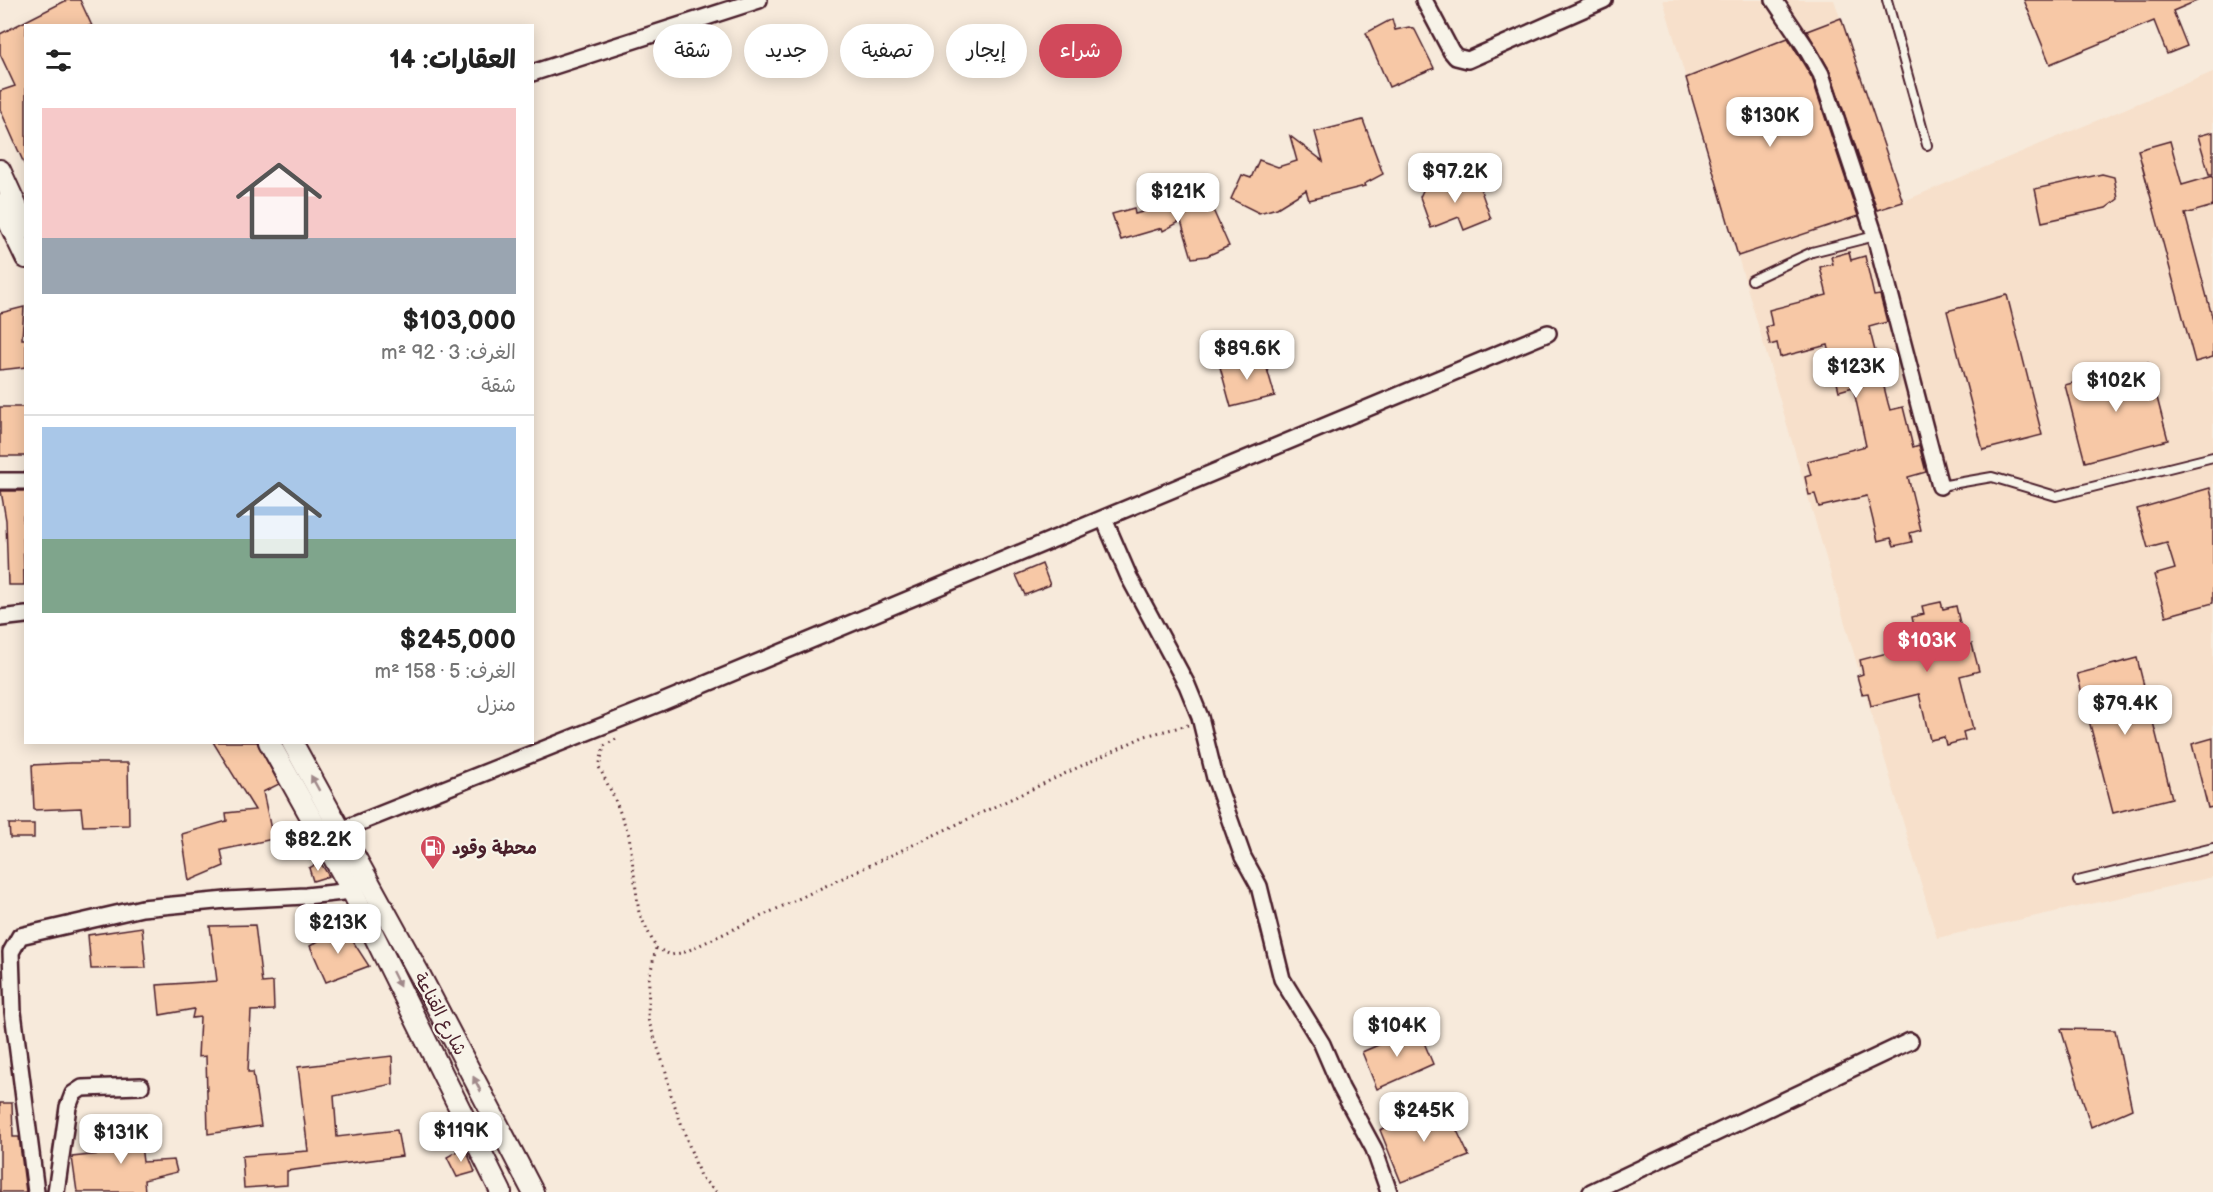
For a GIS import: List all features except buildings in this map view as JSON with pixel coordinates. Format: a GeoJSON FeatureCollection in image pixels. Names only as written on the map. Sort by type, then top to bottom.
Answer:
{"type":"FeatureCollection","features":[{"type":"Feature","properties":{"kind":"street"},"geometry":{"type":"LineString","coordinates":[[534,72],[759,0]]}},
{"type":"Feature","properties":{"kind":"street"},"geometry":{"type":"LineString","coordinates":[[1424,0],[1451,51],[1456,57],[1468,60],[1604,0]]}},
{"type":"Feature","properties":{"kind":"street"},"geometry":{"type":"LineString","coordinates":[[1774,0],[1821,74],[1875,236],[1940,486]]}},
{"type":"Feature","properties":{"kind":"street"},"geometry":{"type":"LineString","coordinates":[[0,170],[24,223]]}},
{"type":"Feature","properties":{"kind":"street"},"geometry":{"type":"LineString","coordinates":[[0,204],[24,254]]}},
{"type":"Feature","properties":{"kind":"street"},"geometry":{"type":"LineString","coordinates":[[341,830],[530,756],[1548,333]]}},
{"type":"Feature","properties":{"kind":"street"},"geometry":{"type":"LineString","coordinates":[[0,482],[24,481]]}},
{"type":"Feature","properties":{"kind":"street"},"geometry":{"type":"LineString","coordinates":[[1104,519],[1129,577],[1187,685],[1202,725],[1215,778],[1243,857],[1259,886],[1282,979],[1322,1044],[1341,1089],[1374,1149],[1389,1192]]}},
{"type":"Feature","properties":{"kind":"street"},"geometry":{"type":"LineString","coordinates":[[0,618],[24,615]]}},
{"type":"Feature","properties":{"kind":"street","name":"شارع القناعة"},"geometry":{"type":"LineString","coordinates":[[270,744],[352,891],[501,1192]]}},
{"type":"Feature","properties":{"kind":"street","name":"شارع القناعة"},"geometry":{"type":"LineString","coordinates":[[293,744],[420,975],[532,1192]]}},
{"type":"Feature","properties":{"kind":"street"},"geometry":{"type":"LineString","coordinates":[[36,1192],[13,1012],[11,952],[20,936],[142,908],[352,891]]}},
{"type":"Feature","properties":{"kind":"street"},"geometry":{"type":"LineString","coordinates":[[1591,1192],[1910,1041]]}},
{"type":"Feature","properties":{"kind":"street"},"geometry":{"type":"LineString","coordinates":[[56,1192],[68,1107],[73,1094],[82,1088],[141,1086]]}},
{"type":"Feature","properties":{"kind":"lane"},"geometry":{"type":"LineString","coordinates":[[1887,0],[1927,145]]}},
{"type":"Feature","properties":{"kind":"lane"},"geometry":{"type":"LineString","coordinates":[[1752,280],[1812,252],[1875,236]]}},
{"type":"Feature","properties":{"kind":"lane"},"geometry":{"type":"LineString","coordinates":[[1940,486],[1992,477],[2056,496],[2213,457]]}},
{"type":"Feature","properties":{"kind":"lane"},"geometry":{"type":"LineString","coordinates":[[2078,881],[2213,848]]}},
{"type":"Feature","properties":{"kind":"path"},"geometry":{"type":"LineString","coordinates":[[656,948],[671,955],[685,952],[1145,736],[1181,726],[1202,725]]}},
{"type":"Feature","properties":{"kind":"path"},"geometry":{"type":"LineString","coordinates":[[624,735],[603,746],[599,767],[629,835],[639,913],[656,948],[649,979],[648,1019],[666,1072],[671,1095],[700,1176],[716,1192]]}},
{"type":"Feature","properties":{"kind":"shaded area"},"geometry":{"type":"Polygon","coordinates":[[[1663,0],[1834,0],[1904,201],[2213,72],[2213,877],[1937,938],[1663,0]]]}},
{"type":"Feature","properties":{"kind":"place","name":"محطة وقود"},"geometry":{"type":"Point","coordinates":[433,871]}}]}
